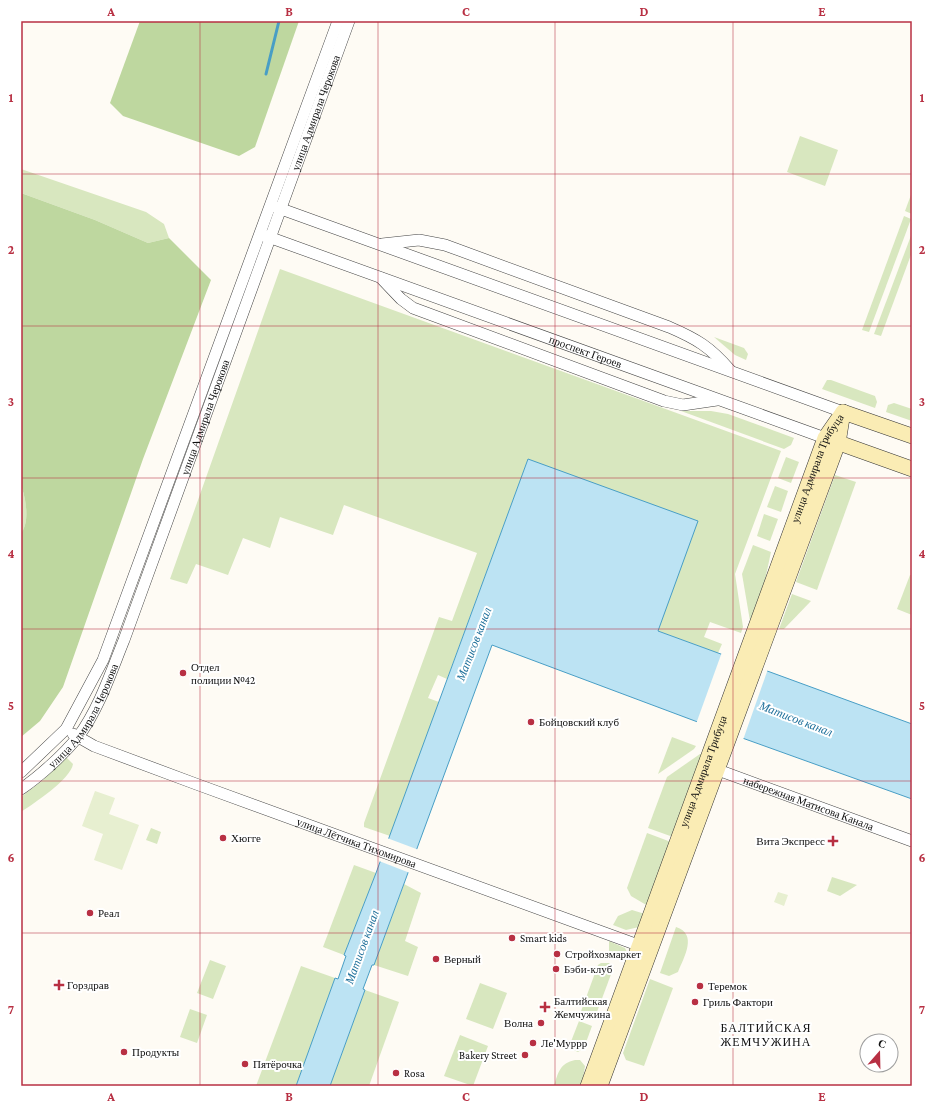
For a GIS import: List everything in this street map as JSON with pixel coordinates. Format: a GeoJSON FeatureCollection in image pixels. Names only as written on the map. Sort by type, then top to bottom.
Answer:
{"type":"FeatureCollection","features":[{"type":"Feature","properties":{"kind":"street","name":"улица Адмирала Черокова"},"geometry":{"type":"LineString","coordinates":[[21,789],[34,780],[78,737],[104,689],[124,640],[275,207],[338,21]]}},
{"type":"Feature","properties":{"kind":"street","name":"улица Адмирала Черокова"},"geometry":{"type":"LineString","coordinates":[[275,207],[349,21]]}},
{"type":"Feature","properties":{"kind":"street"},"geometry":{"type":"LineString","coordinates":[[275,207],[912,436]]}},
{"type":"Feature","properties":{"kind":"street","name":"улица Адмирала Черокова"},"geometry":{"type":"LineString","coordinates":[[21,772],[66,729],[92,684],[108,648],[265,235]]}},
{"type":"Feature","properties":{"kind":"street","name":"проспект Героев"},"geometry":{"type":"LineString","coordinates":[[265,235],[831,441],[912,469]]}},
{"type":"Feature","properties":{"kind":"street"},"geometry":{"type":"LineString","coordinates":[[379,244],[419,240],[434,242],[452,248],[669,327],[697,339],[717,354],[730,371]]}},
{"type":"Feature","properties":{"kind":"street"},"geometry":{"type":"LineString","coordinates":[[379,277],[401,299],[413,308],[664,401],[683,405],[719,400]]}},
{"type":"Feature","properties":{"kind":"street","name":"улица Адмирала Трибуца"},"geometry":{"type":"LineString","coordinates":[[600,1086],[645,947],[710,767],[843,412]]}},
{"type":"Feature","properties":{"kind":"street","name":"улица Лётчика Тихомирова"},"geometry":{"type":"LineString","coordinates":[[66,729],[101,749],[645,947]]}},
{"type":"Feature","properties":{"kind":"street","name":"набережная Матисова Канала"},"geometry":{"type":"LineString","coordinates":[[710,767],[912,841]]}},
{"type":"Feature","properties":{"kind":"street","name":"улица Адмирала Трибуца"},"geometry":{"type":"LineString","coordinates":[[588,1086],[645,947]]}},
{"type":"Feature","properties":{"kind":"green space"},"geometry":{"type":"Polygon","coordinates":[[[140,21],[299,21],[255,147],[239,156],[123,116],[110,103],[140,21]]]}},
{"type":"Feature","properties":{"kind":"green space"},"geometry":{"type":"Polygon","coordinates":[[[800,136],[838,150],[825,186],[787,172],[800,136]]]}},
{"type":"Feature","properties":{"kind":"green space"},"geometry":{"type":"Polygon","coordinates":[[[21,169],[146,212],[164,224],[169,238],[148,243],[95,220],[21,193],[21,169]]]}},
{"type":"Feature","properties":{"kind":"green space"},"geometry":{"type":"Polygon","coordinates":[[[912,192],[912,214],[905,211],[912,192]]]}},
{"type":"Feature","properties":{"kind":"green space"},"geometry":{"type":"Polygon","coordinates":[[[21,193],[95,220],[148,243],[169,238],[211,280],[143,459],[63,687],[40,721],[21,737],[21,533],[26,523],[26,503],[21,486],[21,193]]]}},
{"type":"Feature","properties":{"kind":"green space"},"geometry":{"type":"Polygon","coordinates":[[[904,216],[911,219],[869,332],[862,330],[904,216]]]}},
{"type":"Feature","properties":{"kind":"green space"},"geometry":{"type":"Polygon","coordinates":[[[912,233],[912,252],[881,336],[874,334],[912,233]]]}},
{"type":"Feature","properties":{"kind":"green space"},"geometry":{"type":"Polygon","coordinates":[[[280,269],[781,451],[735,574],[743,627],[741,633],[710,622],[704,637],[722,644],[718,653],[658,631],[528,459],[447,679],[438,675],[428,698],[439,702],[390,836],[364,827],[364,823],[439,617],[452,621],[477,553],[344,505],[333,535],[280,517],[270,548],[243,538],[228,575],[196,564],[187,584],[170,579],[280,269]]]}},
{"type":"Feature","properties":{"kind":"green space"},"geometry":{"type":"Polygon","coordinates":[[[714,337],[744,348],[748,354],[746,360],[735,355],[714,337]]]}},
{"type":"Feature","properties":{"kind":"green space"},"geometry":{"type":"Polygon","coordinates":[[[827,380],[831,380],[875,396],[877,402],[875,408],[822,389],[827,380]]]}},
{"type":"Feature","properties":{"kind":"green space"},"geometry":{"type":"Polygon","coordinates":[[[894,403],[912,409],[912,421],[886,412],[888,405],[894,403]]]}},
{"type":"Feature","properties":{"kind":"green space"},"geometry":{"type":"Polygon","coordinates":[[[681,411],[711,411],[728,414],[794,438],[791,445],[784,449],[681,411]]]}},
{"type":"Feature","properties":{"kind":"green space"},"geometry":{"type":"Polygon","coordinates":[[[786,457],[799,462],[791,483],[778,478],[786,457]]]}},
{"type":"Feature","properties":{"kind":"green space"},"geometry":{"type":"Polygon","coordinates":[[[835,475],[856,482],[817,590],[796,582],[835,475]]]}},
{"type":"Feature","properties":{"kind":"green space"},"geometry":{"type":"Polygon","coordinates":[[[21,486],[26,503],[26,523],[21,533],[21,486]]]}},
{"type":"Feature","properties":{"kind":"green space"},"geometry":{"type":"Polygon","coordinates":[[[775,486],[788,491],[781,512],[767,507],[775,486]]]}},
{"type":"Feature","properties":{"kind":"green space"},"geometry":{"type":"Polygon","coordinates":[[[764,514],[778,519],[770,541],[757,536],[764,514]]]}},
{"type":"Feature","properties":{"kind":"green space"},"geometry":{"type":"Polygon","coordinates":[[[753,545],[771,552],[765,580],[750,621],[742,574],[753,545]]]}},
{"type":"Feature","properties":{"kind":"green space"},"geometry":{"type":"Polygon","coordinates":[[[910,575],[912,575],[912,615],[897,609],[910,575]]]}},
{"type":"Feature","properties":{"kind":"green space"},"geometry":{"type":"Polygon","coordinates":[[[792,594],[811,601],[784,629],[779,629],[792,594]]]}},
{"type":"Feature","properties":{"kind":"green space"},"geometry":{"type":"Polygon","coordinates":[[[672,737],[696,746],[694,749],[658,774],[672,737]]]}},
{"type":"Feature","properties":{"kind":"green space"},"geometry":{"type":"Polygon","coordinates":[[[702,754],[673,837],[648,828],[667,777],[702,754]]]}},
{"type":"Feature","properties":{"kind":"green space"},"geometry":{"type":"Polygon","coordinates":[[[66,757],[73,764],[66,777],[51,791],[21,812],[21,797],[43,780],[66,757]]]}},
{"type":"Feature","properties":{"kind":"green space"},"geometry":{"type":"Polygon","coordinates":[[[95,791],[115,798],[109,814],[139,825],[122,870],[94,860],[103,834],[82,826],[95,791]]]}},
{"type":"Feature","properties":{"kind":"green space"},"geometry":{"type":"Polygon","coordinates":[[[151,828],[161,832],[157,844],[146,840],[151,828]]]}},
{"type":"Feature","properties":{"kind":"green space"},"geometry":{"type":"Polygon","coordinates":[[[647,833],[671,842],[648,906],[631,896],[627,888],[647,833]]]}},
{"type":"Feature","properties":{"kind":"green space"},"geometry":{"type":"Polygon","coordinates":[[[354,865],[376,873],[344,955],[323,947],[354,865]]]}},
{"type":"Feature","properties":{"kind":"green space"},"geometry":{"type":"Polygon","coordinates":[[[832,877],[857,885],[840,896],[827,891],[832,877]]]}},
{"type":"Feature","properties":{"kind":"green space"},"geometry":{"type":"Polygon","coordinates":[[[404,884],[421,893],[405,941],[418,947],[408,976],[374,965],[404,884]]]}},
{"type":"Feature","properties":{"kind":"green space"},"geometry":{"type":"Polygon","coordinates":[[[778,892],[788,895],[784,906],[774,902],[778,892]]]}},
{"type":"Feature","properties":{"kind":"green space"},"geometry":{"type":"Polygon","coordinates":[[[632,910],[645,914],[639,927],[626,930],[613,925],[618,916],[632,910]]]}},
{"type":"Feature","properties":{"kind":"green space"},"geometry":{"type":"Polygon","coordinates":[[[676,927],[683,930],[688,940],[688,946],[678,972],[669,976],[660,973],[676,927]]]}},
{"type":"Feature","properties":{"kind":"green space"},"geometry":{"type":"Polygon","coordinates":[[[609,941],[625,948],[629,956],[627,961],[616,958],[609,952],[609,941]]]}},
{"type":"Feature","properties":{"kind":"green space"},"geometry":{"type":"Polygon","coordinates":[[[210,960],[226,966],[213,999],[197,993],[210,960]]]}},
{"type":"Feature","properties":{"kind":"green space"},"geometry":{"type":"Polygon","coordinates":[[[601,963],[609,963],[613,969],[594,1020],[580,1014],[598,965],[601,963]]]}},
{"type":"Feature","properties":{"kind":"green space"},"geometry":{"type":"Polygon","coordinates":[[[301,966],[335,978],[296,1086],[256,1086],[301,966]]]}},
{"type":"Feature","properties":{"kind":"green space"},"geometry":{"type":"Polygon","coordinates":[[[650,979],[673,988],[644,1066],[626,1060],[623,1053],[650,979]]]}},
{"type":"Feature","properties":{"kind":"green space"},"geometry":{"type":"Polygon","coordinates":[[[480,983],[507,993],[493,1029],[466,1019],[480,983]]]}},
{"type":"Feature","properties":{"kind":"green space"},"geometry":{"type":"Polygon","coordinates":[[[365,990],[399,1002],[369,1086],[330,1086],[365,990]]]}},
{"type":"Feature","properties":{"kind":"green space"},"geometry":{"type":"Polygon","coordinates":[[[190,1009],[207,1015],[197,1043],[180,1037],[190,1009]]]}},
{"type":"Feature","properties":{"kind":"green space"},"geometry":{"type":"Polygon","coordinates":[[[579,1021],[592,1026],[584,1048],[578,1052],[571,1049],[570,1044],[579,1021]]]}},
{"type":"Feature","properties":{"kind":"green space"},"geometry":{"type":"Polygon","coordinates":[[[460,1035],[488,1046],[473,1086],[444,1076],[460,1035]]]}},
{"type":"Feature","properties":{"kind":"green space"},"geometry":{"type":"Polygon","coordinates":[[[580,1060],[585,1066],[582,1086],[554,1086],[560,1069],[570,1061],[580,1060]]]}},
{"type":"Feature","properties":{"kind":"water","name":"Матисов канал"},"geometry":{"type":"Polygon","coordinates":[[[528,459],[698,521],[658,631],[912,724],[912,799],[695,721],[492,645],[374,965],[372,965],[363,989],[365,990],[330,1086],[296,1086],[335,978],[338,979],[346,956],[344,955],[376,873],[528,459]]]}},
{"type":"Feature","properties":{"kind":"pier"},"geometry":{"type":"Polygon","coordinates":[[[722,652],[768,669],[743,740],[696,724],[722,652]]]}},
{"type":"Feature","properties":{"kind":"pier"},"geometry":{"type":"Polygon","coordinates":[[[387,838],[419,850],[410,873],[379,861],[387,838]]]}},
{"type":"Feature","properties":{"kind":"waterway"},"geometry":{"type":"LineString","coordinates":[[266,74],[279,21]]}},
{"type":"Feature","properties":{"kind":"place","name":"Отдел полиции №42"},"geometry":{"type":"Point","coordinates":[183,673]}},
{"type":"Feature","properties":{"kind":"place","name":"Бойцовский клуб"},"geometry":{"type":"Point","coordinates":[531,722]}},
{"type":"Feature","properties":{"kind":"place","name":"Хюгге"},"geometry":{"type":"Point","coordinates":[223,838]}},
{"type":"Feature","properties":{"kind":"place","name":"Вита Экспресс"},"geometry":{"type":"Point","coordinates":[833,841]}},
{"type":"Feature","properties":{"kind":"place","name":"Реал"},"geometry":{"type":"Point","coordinates":[90,913]}},
{"type":"Feature","properties":{"kind":"place","name":"Smart kids"},"geometry":{"type":"Point","coordinates":[512,938]}},
{"type":"Feature","properties":{"kind":"place","name":"Стройхозмаркет"},"geometry":{"type":"Point","coordinates":[557,954]}},
{"type":"Feature","properties":{"kind":"place","name":"Верный"},"geometry":{"type":"Point","coordinates":[436,959]}},
{"type":"Feature","properties":{"kind":"place","name":"Бэби-клуб"},"geometry":{"type":"Point","coordinates":[556,969]}},
{"type":"Feature","properties":{"kind":"place","name":"Горздрав"},"geometry":{"type":"Point","coordinates":[59,985]}},
{"type":"Feature","properties":{"kind":"place","name":"Теремок"},"geometry":{"type":"Point","coordinates":[700,986]}},
{"type":"Feature","properties":{"kind":"place","name":"Гриль Фактори"},"geometry":{"type":"Point","coordinates":[695,1002]}},
{"type":"Feature","properties":{"kind":"place","name":"Балтийская Жемчужина"},"geometry":{"type":"Point","coordinates":[545,1007]}},
{"type":"Feature","properties":{"kind":"place","name":"Волна"},"geometry":{"type":"Point","coordinates":[541,1023]}},
{"type":"Feature","properties":{"kind":"place","name":"Ле'Муррр"},"geometry":{"type":"Point","coordinates":[533,1043]}},
{"type":"Feature","properties":{"kind":"place","name":"Продукты"},"geometry":{"type":"Point","coordinates":[124,1052]}},
{"type":"Feature","properties":{"kind":"place","name":"Bakery Street"},"geometry":{"type":"Point","coordinates":[525,1055]}},
{"type":"Feature","properties":{"kind":"place","name":"Пятёрочка"},"geometry":{"type":"Point","coordinates":[245,1064]}},
{"type":"Feature","properties":{"kind":"place","name":"Rosa"},"geometry":{"type":"Point","coordinates":[396,1073]}},
{"type":"Feature","properties":{"kind":"district","name":"БАЛТИЙСКАЯ ЖЕМЧУЖИНА"},"geometry":{"type":"Point","coordinates":[766,1035]}}]}
